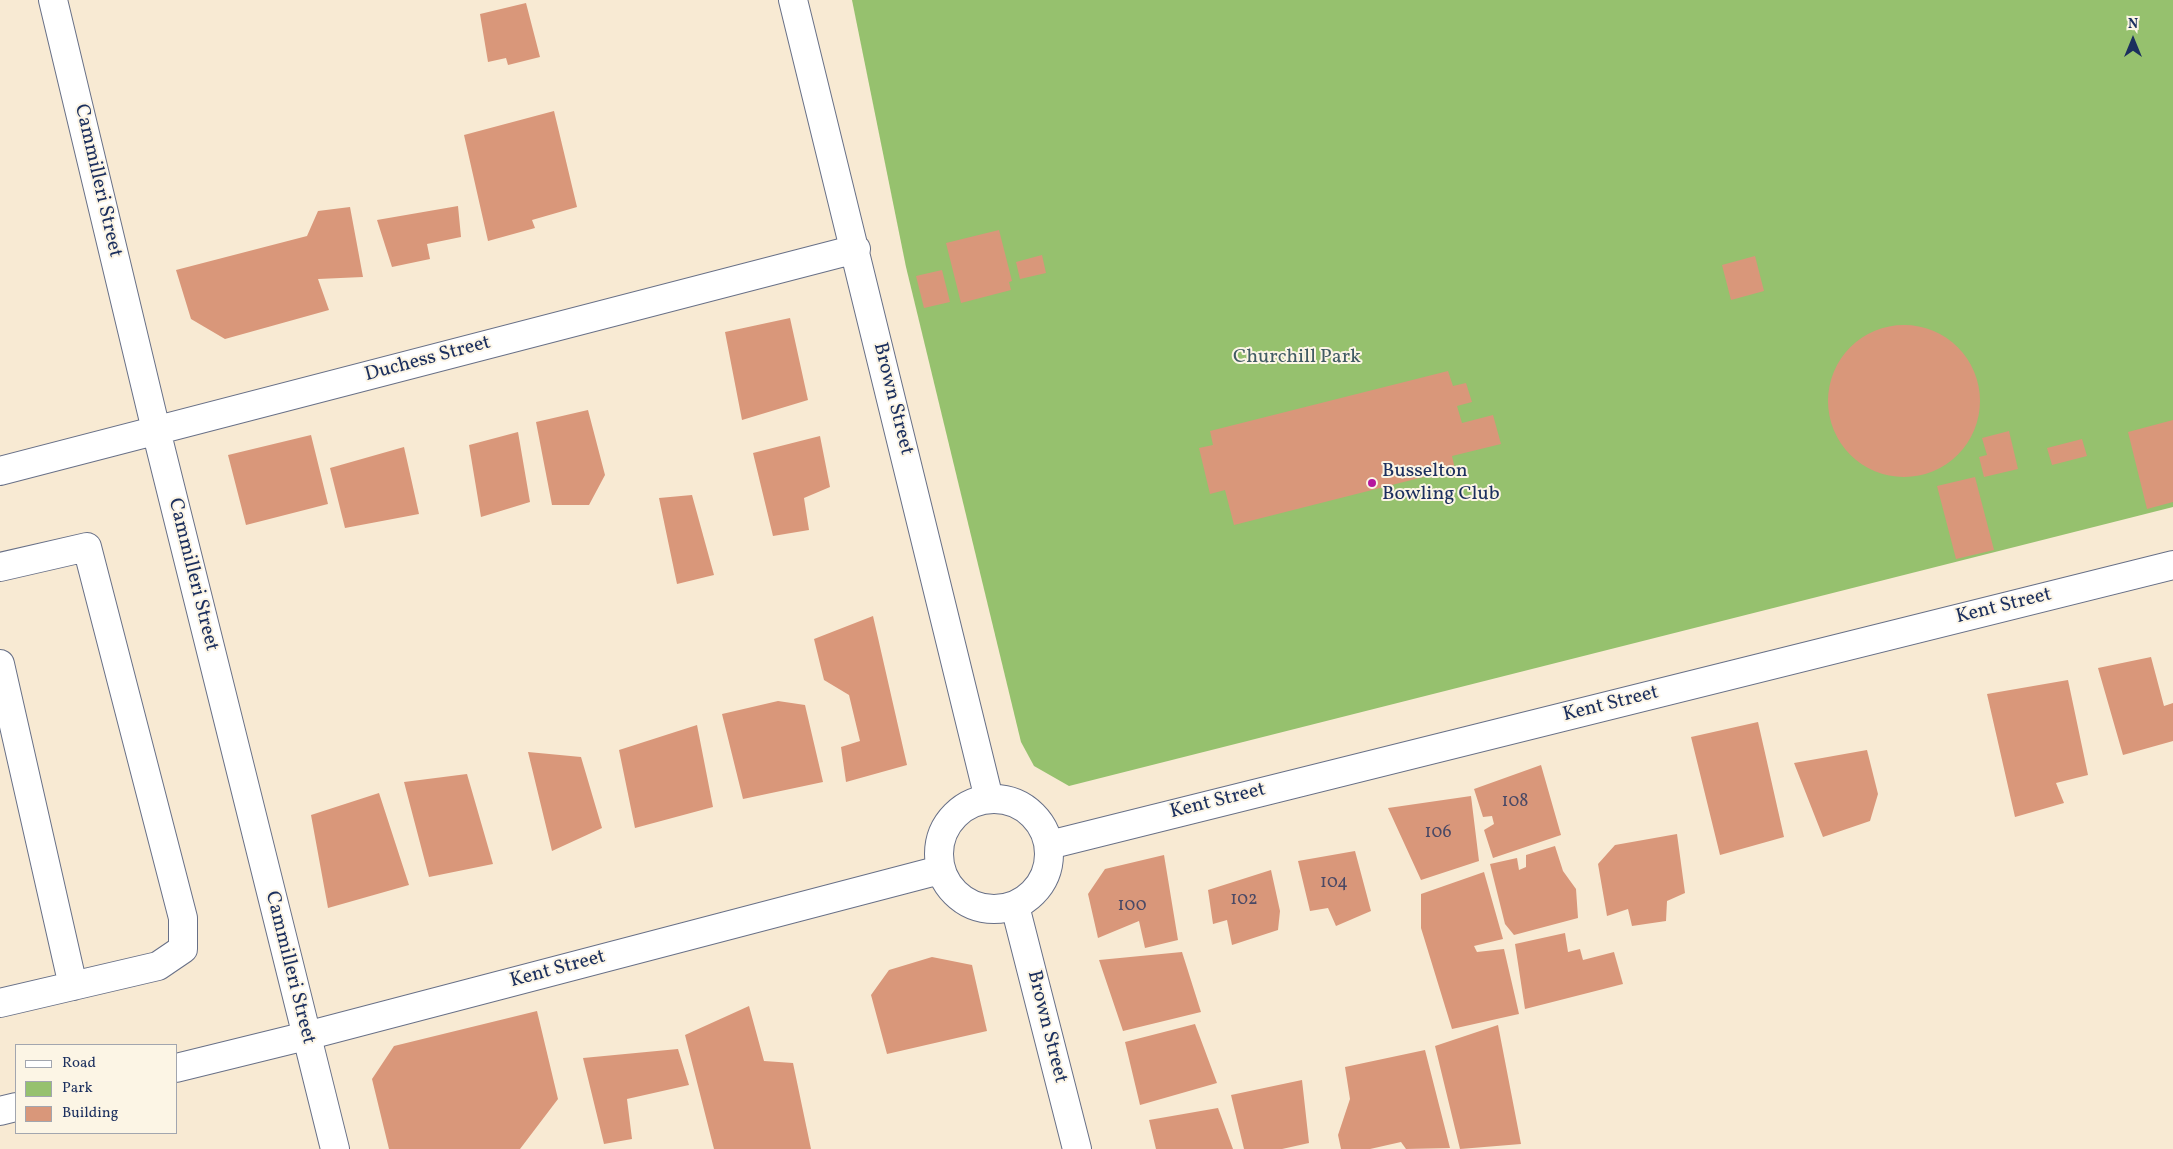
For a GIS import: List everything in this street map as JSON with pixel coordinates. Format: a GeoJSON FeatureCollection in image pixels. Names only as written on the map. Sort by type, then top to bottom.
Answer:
{"type":"FeatureCollection","features":[{"type":"Feature","properties":{"kind":"street","name":"Cammilleri Street"},"geometry":{"type":"LineString","coordinates":[[53,0],[156,430],[334,1149]]}},
{"type":"Feature","properties":{"kind":"street","name":"Brown Street"},"geometry":{"type":"LineString","coordinates":[[793,0],[856,249],[990,799]]}},
{"type":"Feature","properties":{"kind":"street","name":"Duchess Street"},"geometry":{"type":"LineString","coordinates":[[0,472],[856,249]]}},
{"type":"Feature","properties":{"kind":"street"},"geometry":{"type":"LineString","coordinates":[[0,567],[87,547],[183,918],[183,949],[158,966],[0,1003]]}},
{"type":"Feature","properties":{"kind":"street","name":"Kent Street"},"geometry":{"type":"LineString","coordinates":[[1049,845],[2173,565]]}},
{"type":"Feature","properties":{"kind":"street"},"geometry":{"type":"LineString","coordinates":[[0,664],[73,986]]}},
{"type":"Feature","properties":{"kind":"street"},"geometry":{"type":"LineString","coordinates":[[990,799],[1009,801],[1030,812],[1042,826],[1049,845],[1049,864],[1043,880],[1031,896],[1015,906],[996,910],[980,908],[963,901],[949,887],[940,870],[938,851],[944,830],[955,814],[971,804],[990,799]]}},
{"type":"Feature","properties":{"kind":"street","name":"Kent Street"},"geometry":{"type":"LineString","coordinates":[[178,1068],[306,1036],[940,870]]}},
{"type":"Feature","properties":{"kind":"street","name":"Brown Street"},"geometry":{"type":"LineString","coordinates":[[1015,906],[1077,1149]]}},
{"type":"Feature","properties":{"kind":"street"},"geometry":{"type":"LineString","coordinates":[[0,1110],[15,1106]]}},
{"type":"Feature","properties":{"kind":"green space","name":"Churchill Park"},"geometry":{"type":"Polygon","coordinates":[[[852,0],[2173,0],[2173,507],[1069,786],[1034,766],[1021,742],[906,267],[852,0]]]}},
{"type":"Feature","properties":{"kind":"building"},"geometry":{"type":"Polygon","coordinates":[[[526,3],[540,57],[508,65],[506,58],[488,62],[480,14],[526,3]]]}},
{"type":"Feature","properties":{"kind":"building"},"geometry":{"type":"Polygon","coordinates":[[[554,111],[577,207],[532,220],[535,228],[488,241],[464,135],[554,111]]]}},
{"type":"Feature","properties":{"kind":"building"},"geometry":{"type":"Polygon","coordinates":[[[458,206],[461,237],[427,244],[430,259],[392,267],[377,220],[458,206]]]}},
{"type":"Feature","properties":{"kind":"building"},"geometry":{"type":"Polygon","coordinates":[[[350,207],[363,277],[318,279],[329,310],[225,339],[191,319],[176,270],[307,236],[318,211],[350,207]]]}},
{"type":"Feature","properties":{"kind":"building"},"geometry":{"type":"Polygon","coordinates":[[[999,230],[1012,281],[1009,282],[1011,290],[961,303],[946,243],[999,230]]]}},
{"type":"Feature","properties":{"kind":"building"},"geometry":{"type":"Polygon","coordinates":[[[1042,255],[1046,273],[1020,279],[1016,262],[1042,255]]]}},
{"type":"Feature","properties":{"kind":"building"},"geometry":{"type":"Polygon","coordinates":[[[1755,256],[1764,291],[1731,300],[1722,265],[1755,256]]]}},
{"type":"Feature","properties":{"kind":"building"},"geometry":{"type":"Polygon","coordinates":[[[942,270],[950,302],[924,308],[916,276],[942,270]]]}},
{"type":"Feature","properties":{"kind":"building"},"geometry":{"type":"Polygon","coordinates":[[[790,318],[808,400],[742,420],[725,332],[790,318]]]}},
{"type":"Feature","properties":{"kind":"building"},"geometry":{"type":"Polygon","coordinates":[[[1904,325],[1919,326],[1933,330],[1946,337],[1958,347],[1968,359],[1975,372],[1979,386],[1979,416],[1975,430],[1968,443],[1958,455],[1946,465],[1933,472],[1919,476],[1904,477],[1889,476],[1875,472],[1862,465],[1850,455],[1840,443],[1833,430],[1829,416],[1828,401],[1829,386],[1833,372],[1840,359],[1850,347],[1862,337],[1875,330],[1889,326],[1904,325]]]}},
{"type":"Feature","properties":{"kind":"building"},"geometry":{"type":"Polygon","coordinates":[[[1448,371],[1453,386],[1466,383],[1472,402],[1457,406],[1462,423],[1493,415],[1501,444],[1452,456],[1455,469],[1234,525],[1225,490],[1210,494],[1199,448],[1213,445],[1210,431],[1448,371]]]}},
{"type":"Feature","properties":{"kind":"building"},"geometry":{"type":"Polygon","coordinates":[[[588,410],[605,475],[589,505],[552,505],[536,422],[588,410]]]}},
{"type":"Feature","properties":{"kind":"building"},"geometry":{"type":"Polygon","coordinates":[[[2173,420],[2173,502],[2147,509],[2128,432],[2173,420]]]}},
{"type":"Feature","properties":{"kind":"building"},"geometry":{"type":"Polygon","coordinates":[[[2009,431],[2018,469],[1984,477],[1979,457],[1987,455],[1982,438],[2009,431]]]}},
{"type":"Feature","properties":{"kind":"building"},"geometry":{"type":"Polygon","coordinates":[[[518,432],[530,502],[481,517],[469,445],[518,432]]]}},
{"type":"Feature","properties":{"kind":"building"},"geometry":{"type":"Polygon","coordinates":[[[311,435],[328,504],[246,525],[228,455],[311,435]]]}},
{"type":"Feature","properties":{"kind":"building"},"geometry":{"type":"Polygon","coordinates":[[[820,436],[830,487],[804,498],[809,530],[773,536],[753,453],[820,436]]]}},
{"type":"Feature","properties":{"kind":"building"},"geometry":{"type":"Polygon","coordinates":[[[2082,439],[2087,456],[2052,465],[2047,448],[2082,439]]]}},
{"type":"Feature","properties":{"kind":"building"},"geometry":{"type":"Polygon","coordinates":[[[404,447],[419,514],[345,528],[330,468],[404,447]]]}},
{"type":"Feature","properties":{"kind":"building"},"geometry":{"type":"Polygon","coordinates":[[[1975,477],[1994,550],[1956,559],[1937,486],[1975,477]]]}},
{"type":"Feature","properties":{"kind":"building"},"geometry":{"type":"Polygon","coordinates":[[[692,495],[714,575],[677,584],[659,498],[692,495]]]}},
{"type":"Feature","properties":{"kind":"building"},"geometry":{"type":"Polygon","coordinates":[[[873,616],[907,765],[846,782],[841,747],[860,741],[849,695],[824,680],[814,639],[873,616]]]}},
{"type":"Feature","properties":{"kind":"building"},"geometry":{"type":"Polygon","coordinates":[[[2151,657],[2164,706],[2173,703],[2173,741],[2123,755],[2098,668],[2151,657]]]}},
{"type":"Feature","properties":{"kind":"building"},"geometry":{"type":"Polygon","coordinates":[[[2068,680],[2088,775],[2056,783],[2064,803],[2015,817],[1987,694],[2068,680]]]}},
{"type":"Feature","properties":{"kind":"building"},"geometry":{"type":"Polygon","coordinates":[[[778,701],[805,705],[823,782],[743,799],[722,714],[778,701]]]}},
{"type":"Feature","properties":{"kind":"building"},"geometry":{"type":"Polygon","coordinates":[[[1758,722],[1784,837],[1720,855],[1691,737],[1758,722]]]}},
{"type":"Feature","properties":{"kind":"building"},"geometry":{"type":"Polygon","coordinates":[[[697,725],[713,807],[635,828],[619,750],[697,725]]]}},
{"type":"Feature","properties":{"kind":"building"},"geometry":{"type":"Polygon","coordinates":[[[1867,750],[1878,794],[1870,821],[1823,837],[1794,763],[1867,750]]]}},
{"type":"Feature","properties":{"kind":"building"},"geometry":{"type":"Polygon","coordinates":[[[528,752],[581,757],[602,828],[552,851],[528,752]]]}},
{"type":"Feature","properties":{"kind":"building"},"geometry":{"type":"Polygon","coordinates":[[[1541,765],[1561,835],[1493,858],[1484,830],[1494,824],[1492,816],[1483,817],[1474,789],[1541,765]]]}},
{"type":"Feature","properties":{"kind":"building"},"geometry":{"type":"Polygon","coordinates":[[[467,774],[493,864],[429,877],[404,782],[467,774]]]}},
{"type":"Feature","properties":{"kind":"building"},"geometry":{"type":"Polygon","coordinates":[[[379,793],[409,885],[328,908],[311,815],[379,793]]]}},
{"type":"Feature","properties":{"kind":"building"},"geometry":{"type":"Polygon","coordinates":[[[1471,796],[1479,861],[1421,880],[1388,808],[1471,796]]]}},
{"type":"Feature","properties":{"kind":"building"},"geometry":{"type":"Polygon","coordinates":[[[1677,834],[1685,893],[1667,901],[1666,921],[1632,926],[1628,909],[1607,916],[1598,864],[1615,845],[1677,834]]]}},
{"type":"Feature","properties":{"kind":"building"},"geometry":{"type":"Polygon","coordinates":[[[1555,846],[1563,871],[1576,889],[1578,918],[1514,935],[1505,924],[1490,864],[1517,858],[1519,870],[1526,867],[1526,855],[1555,846]]]}},
{"type":"Feature","properties":{"kind":"building"},"geometry":{"type":"Polygon","coordinates":[[[1355,851],[1371,911],[1336,926],[1328,908],[1310,911],[1298,861],[1355,851]]]}},
{"type":"Feature","properties":{"kind":"building"},"geometry":{"type":"Polygon","coordinates":[[[1164,855],[1178,940],[1145,948],[1139,921],[1098,938],[1088,894],[1105,869],[1164,855]]]}},
{"type":"Feature","properties":{"kind":"building"},"geometry":{"type":"Polygon","coordinates":[[[1271,870],[1280,911],[1278,930],[1232,945],[1227,920],[1213,924],[1208,890],[1271,870]]]}},
{"type":"Feature","properties":{"kind":"building"},"geometry":{"type":"Polygon","coordinates":[[[1484,872],[1503,939],[1474,946],[1477,952],[1504,949],[1519,1014],[1452,1029],[1421,928],[1421,894],[1484,872]]]}},
{"type":"Feature","properties":{"kind":"building"},"geometry":{"type":"Polygon","coordinates":[[[1565,933],[1568,952],[1580,949],[1583,960],[1614,952],[1623,984],[1525,1009],[1515,944],[1565,933]]]}},
{"type":"Feature","properties":{"kind":"building"},"geometry":{"type":"Polygon","coordinates":[[[1182,952],[1201,1012],[1123,1031],[1099,960],[1182,952]]]}},
{"type":"Feature","properties":{"kind":"building"},"geometry":{"type":"Polygon","coordinates":[[[932,957],[972,965],[987,1031],[887,1054],[871,995],[889,970],[932,957]]]}},
{"type":"Feature","properties":{"kind":"building"},"geometry":{"type":"Polygon","coordinates":[[[749,1006],[764,1061],[793,1063],[811,1149],[714,1149],[685,1035],[749,1006]]]}},
{"type":"Feature","properties":{"kind":"building"},"geometry":{"type":"Polygon","coordinates":[[[537,1011],[558,1099],[520,1149],[389,1149],[372,1079],[394,1046],[537,1011]]]}},
{"type":"Feature","properties":{"kind":"building"},"geometry":{"type":"Polygon","coordinates":[[[1195,1024],[1217,1083],[1140,1105],[1125,1042],[1195,1024]]]}},
{"type":"Feature","properties":{"kind":"building"},"geometry":{"type":"Polygon","coordinates":[[[1498,1025],[1521,1144],[1460,1149],[1435,1046],[1498,1025]]]}},
{"type":"Feature","properties":{"kind":"building"},"geometry":{"type":"Polygon","coordinates":[[[678,1049],[689,1085],[627,1099],[632,1139],[604,1144],[583,1058],[678,1049]]]}},
{"type":"Feature","properties":{"kind":"building"},"geometry":{"type":"Polygon","coordinates":[[[1425,1050],[1450,1148],[1406,1149],[1401,1142],[1370,1149],[1341,1149],[1338,1135],[1350,1099],[1345,1067],[1425,1050]]]}},
{"type":"Feature","properties":{"kind":"building"},"geometry":{"type":"Polygon","coordinates":[[[1302,1080],[1309,1143],[1282,1149],[1244,1149],[1231,1095],[1302,1080]]]}},
{"type":"Feature","properties":{"kind":"building"},"geometry":{"type":"Polygon","coordinates":[[[1218,1108],[1233,1149],[1156,1149],[1149,1120],[1218,1108]]]}},
{"type":"Feature","properties":{"kind":"place","name":"Busselton Bowling Club"},"geometry":{"type":"Point","coordinates":[1372,483]}}]}
